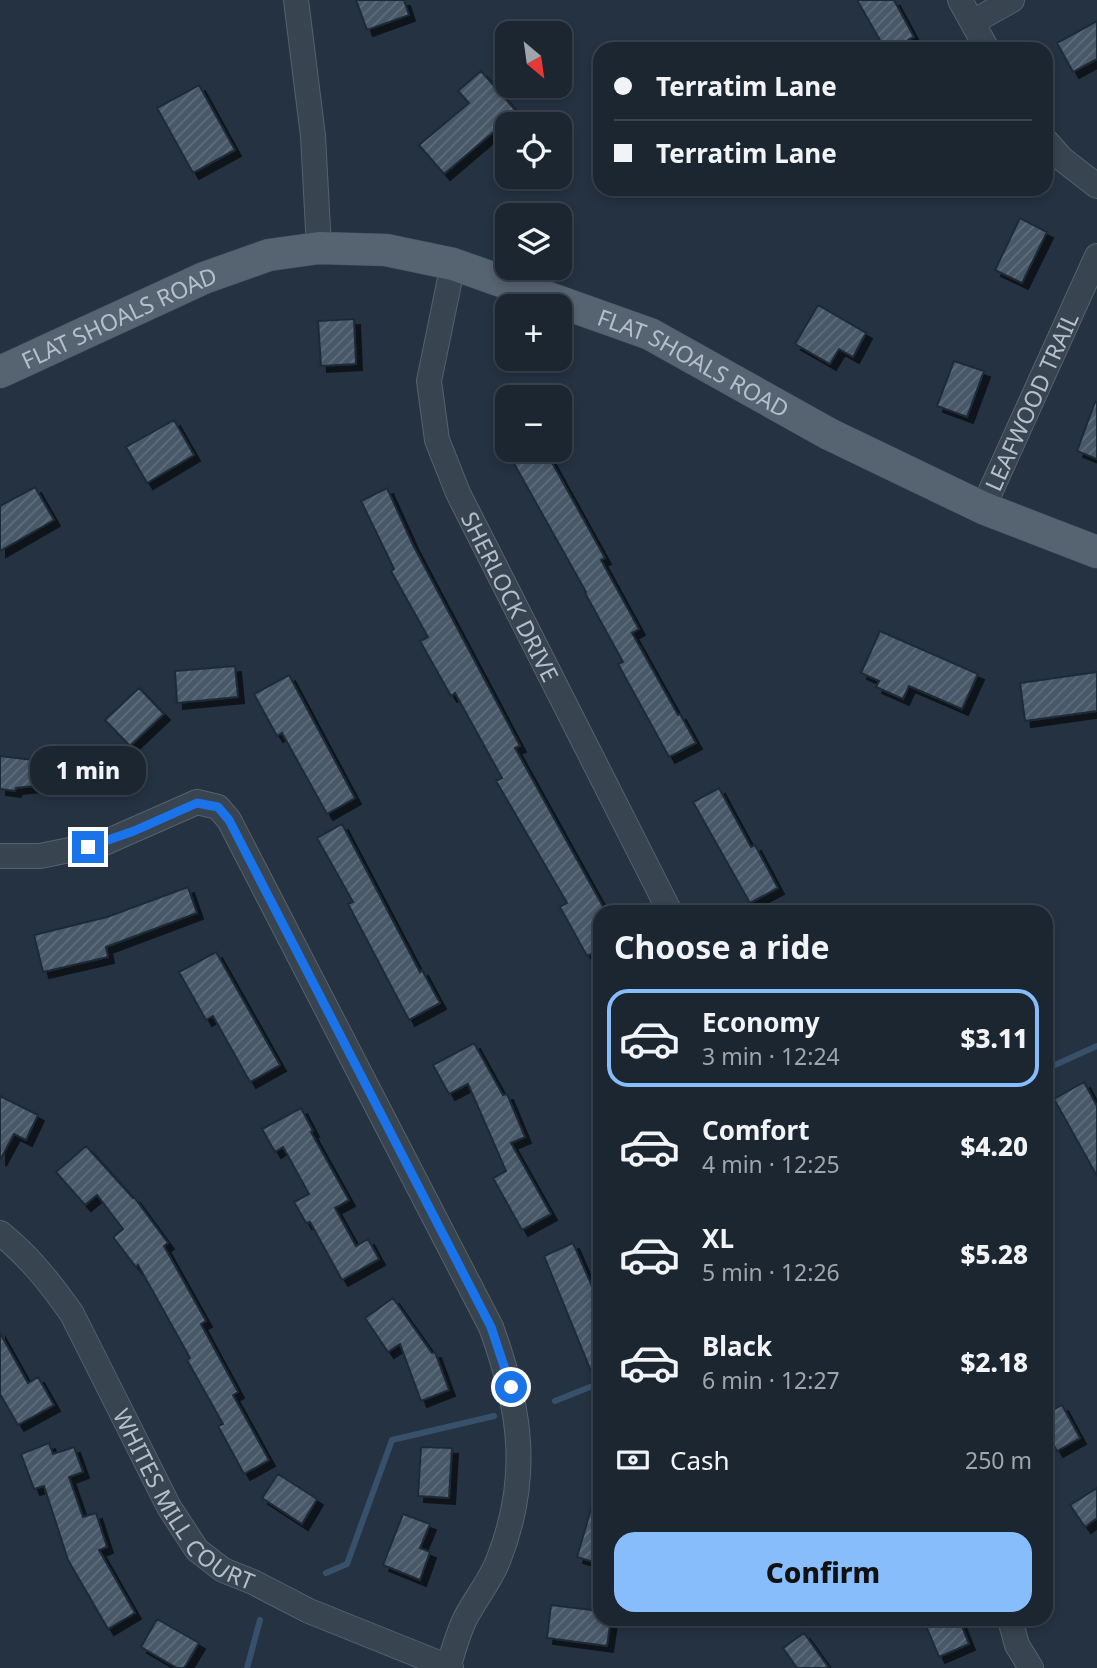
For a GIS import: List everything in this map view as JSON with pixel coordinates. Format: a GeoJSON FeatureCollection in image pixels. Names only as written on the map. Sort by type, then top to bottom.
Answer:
{"type":"FeatureCollection","features":[{"type":"Feature","properties":{"kind":"main road","name":"FLAT SHOALS ROAD"},"geometry":{"type":"LineString","coordinates":[[0,372],[204,278],[269,256],[319,248],[386,250],[453,264],[650,334],[829,434],[984,508],[1097,552]]}},
{"type":"Feature","properties":{"kind":"street"},"geometry":{"type":"LineString","coordinates":[[296,0],[313,136],[319,248]]}},
{"type":"Feature","properties":{"kind":"street"},"geometry":{"type":"LineString","coordinates":[[960,0],[984,42]]}},
{"type":"Feature","properties":{"kind":"street"},"geometry":{"type":"LineString","coordinates":[[973,22],[1012,0]]}},
{"type":"Feature","properties":{"kind":"street"},"geometry":{"type":"LineString","coordinates":[[1053,149],[1097,186]]}},
{"type":"Feature","properties":{"kind":"street","name":"LEAFWOOD TRAIL"},"geometry":{"type":"LineString","coordinates":[[984,508],[1097,256]]}},
{"type":"Feature","properties":{"kind":"street","name":"SHERLOCK DRIVE"},"geometry":{"type":"LineString","coordinates":[[453,264],[429,381],[437,440],[458,493],[666,905]]}},
{"type":"Feature","properties":{"kind":"street"},"geometry":{"type":"LineString","coordinates":[[0,856],[40,856],[104,843],[197,803],[218,807],[229,820],[491,1327],[508,1371],[518,1436],[519,1468],[515,1501],[497,1564],[465,1619],[450,1667]]}},
{"type":"Feature","properties":{"kind":"street","name":"WHITES MILL COURT"},"geometry":{"type":"LineString","coordinates":[[0,1233],[32,1263],[72,1314],[169,1507],[197,1550],[223,1570],[309,1611],[450,1667]]}},
{"type":"Feature","properties":{"kind":"street"},"geometry":{"type":"LineString","coordinates":[[1012,1626],[1017,1646],[1031,1668]]}},
{"type":"Feature","properties":{"kind":"building"},"geometry":{"type":"Polygon","coordinates":[[[356,0],[404,0],[409,15],[367,30],[356,0]]]}},
{"type":"Feature","properties":{"kind":"building"},"geometry":{"type":"Polygon","coordinates":[[[857,0],[894,0],[914,37],[905,42],[881,42],[857,0]]]}},
{"type":"Feature","properties":{"kind":"building"},"geometry":{"type":"Polygon","coordinates":[[[1097,21],[1097,59],[1073,72],[1057,43],[1097,21]]]}},
{"type":"Feature","properties":{"kind":"building"},"geometry":{"type":"Polygon","coordinates":[[[481,71],[495,87],[495,98],[505,98],[517,112],[495,112],[495,131],[444,174],[419,145],[469,103],[458,91],[481,71]]]}},
{"type":"Feature","properties":{"kind":"building"},"geometry":{"type":"Polygon","coordinates":[[[199,85],[235,150],[193,173],[157,108],[199,85]]]}},
{"type":"Feature","properties":{"kind":"building"},"geometry":{"type":"Polygon","coordinates":[[[1020,218],[1047,232],[1022,283],[995,270],[1020,218]]]}},
{"type":"Feature","properties":{"kind":"building"},"geometry":{"type":"Polygon","coordinates":[[[818,305],[866,333],[853,357],[839,349],[830,364],[795,344],[818,305]]]}},
{"type":"Feature","properties":{"kind":"building"},"geometry":{"type":"Polygon","coordinates":[[[354,319],[356,364],[321,366],[318,321],[354,319]]]}},
{"type":"Feature","properties":{"kind":"building"},"geometry":{"type":"Polygon","coordinates":[[[954,361],[984,371],[967,417],[937,406],[954,361]]]}},
{"type":"Feature","properties":{"kind":"building"},"geometry":{"type":"Polygon","coordinates":[[[1097,402],[1097,459],[1077,451],[1097,402]]]}},
{"type":"Feature","properties":{"kind":"building"},"geometry":{"type":"Polygon","coordinates":[[[174,420],[194,455],[147,483],[126,447],[174,420]]]}},
{"type":"Feature","properties":{"kind":"building"},"geometry":{"type":"Polygon","coordinates":[[[513,462],[552,462],[605,558],[601,560],[639,629],[632,633],[696,743],[669,757],[618,664],[623,662],[513,462]]]}},
{"type":"Feature","properties":{"kind":"building"},"geometry":{"type":"Polygon","coordinates":[[[35,487],[54,520],[0,551],[0,506],[35,487]]]}},
{"type":"Feature","properties":{"kind":"building"},"geometry":{"type":"Polygon","coordinates":[[[387,488],[413,545],[520,746],[515,748],[602,905],[593,905],[593,953],[587,956],[560,907],[567,903],[496,781],[502,778],[455,693],[451,696],[420,641],[428,637],[391,571],[394,569],[361,501],[387,488]]]}},
{"type":"Feature","properties":{"kind":"building"},"geometry":{"type":"Polygon","coordinates":[[[880,631],[978,674],[962,709],[909,686],[903,699],[876,687],[879,681],[861,673],[880,631]]]}},
{"type":"Feature","properties":{"kind":"building"},"geometry":{"type":"Polygon","coordinates":[[[235,666],[238,697],[177,703],[175,671],[235,666]]]}},
{"type":"Feature","properties":{"kind":"building"},"geometry":{"type":"Polygon","coordinates":[[[1097,672],[1097,711],[1025,721],[1020,683],[1097,672]]]}},
{"type":"Feature","properties":{"kind":"building"},"geometry":{"type":"Polygon","coordinates":[[[289,675],[355,798],[327,814],[282,733],[277,736],[254,694],[289,675]]]}},
{"type":"Feature","properties":{"kind":"building"},"geometry":{"type":"Polygon","coordinates":[[[139,688],[164,714],[130,746],[105,720],[139,688]]]}},
{"type":"Feature","properties":{"kind":"building"},"geometry":{"type":"Polygon","coordinates":[[[96,748],[99,779],[16,788],[15,791],[0,789],[0,756],[34,760],[33,755],[96,748]]]}},
{"type":"Feature","properties":{"kind":"building"},"geometry":{"type":"Polygon","coordinates":[[[719,788],[751,847],[755,845],[778,888],[750,903],[693,802],[719,788]]]}},
{"type":"Feature","properties":{"kind":"building"},"geometry":{"type":"Polygon","coordinates":[[[342,824],[420,972],[422,970],[440,1003],[409,1020],[348,904],[353,902],[317,838],[342,824]]]}},
{"type":"Feature","properties":{"kind":"building"},"geometry":{"type":"Polygon","coordinates":[[[188,887],[197,913],[106,947],[108,957],[43,972],[34,935],[107,917],[188,887]]]}},
{"type":"Feature","properties":{"kind":"building"},"geometry":{"type":"Polygon","coordinates":[[[216,952],[280,1065],[250,1082],[213,1016],[206,1020],[179,972],[216,952]]]}},
{"type":"Feature","properties":{"kind":"building"},"geometry":{"type":"Polygon","coordinates":[[[474,1043],[503,1095],[507,1094],[525,1137],[511,1143],[551,1214],[522,1230],[493,1178],[506,1171],[468,1084],[449,1094],[433,1065],[474,1043]]]}},
{"type":"Feature","properties":{"kind":"building"},"geometry":{"type":"Polygon","coordinates":[[[1084,1082],[1097,1106],[1097,1176],[1054,1099],[1084,1082]]]}},
{"type":"Feature","properties":{"kind":"building"},"geometry":{"type":"Polygon","coordinates":[[[0,1096],[38,1115],[26,1140],[14,1134],[0,1160],[0,1096]]]}},
{"type":"Feature","properties":{"kind":"building"},"geometry":{"type":"Polygon","coordinates":[[[301,1108],[313,1131],[311,1132],[349,1200],[335,1208],[356,1246],[368,1239],[379,1259],[342,1280],[310,1222],[306,1223],[294,1202],[309,1194],[283,1147],[275,1152],[262,1129],[301,1108]]]}},
{"type":"Feature","properties":{"kind":"building"},"geometry":{"type":"Polygon","coordinates":[[[86,1146],[134,1197],[168,1243],[164,1246],[206,1321],[201,1324],[238,1392],[233,1395],[269,1460],[244,1474],[218,1426],[223,1424],[187,1360],[190,1358],[138,1265],[136,1267],[113,1237],[123,1229],[97,1195],[85,1205],[56,1172],[86,1146]]]}},
{"type":"Feature","properties":{"kind":"building"},"geometry":{"type":"Polygon","coordinates":[[[573,1243],[593,1288],[593,1376],[544,1256],[573,1243]]]}},
{"type":"Feature","properties":{"kind":"building"},"geometry":{"type":"Polygon","coordinates":[[[393,1298],[432,1353],[435,1352],[449,1390],[421,1401],[400,1344],[388,1352],[365,1318],[393,1298]]]}},
{"type":"Feature","properties":{"kind":"building"},"geometry":{"type":"Polygon","coordinates":[[[0,1333],[28,1383],[38,1377],[54,1405],[18,1425],[0,1394],[0,1333]]]}},
{"type":"Feature","properties":{"kind":"building"},"geometry":{"type":"Polygon","coordinates":[[[1062,1405],[1080,1438],[1057,1451],[1053,1444],[1053,1410],[1062,1405]]]}},
{"type":"Feature","properties":{"kind":"building"},"geometry":{"type":"Polygon","coordinates":[[[49,1443],[53,1454],[74,1447],[83,1472],[69,1477],[83,1517],[96,1513],[107,1547],[99,1550],[135,1613],[108,1629],[68,1560],[44,1486],[34,1489],[21,1454],[49,1443]]]}},
{"type":"Feature","properties":{"kind":"building"},"geometry":{"type":"Polygon","coordinates":[[[421,1447],[452,1448],[449,1498],[418,1496],[421,1447]]]}},
{"type":"Feature","properties":{"kind":"building"},"geometry":{"type":"Polygon","coordinates":[[[278,1474],[317,1499],[302,1524],[262,1498],[278,1474]]]}},
{"type":"Feature","properties":{"kind":"building"},"geometry":{"type":"Polygon","coordinates":[[[1097,1488],[1097,1518],[1085,1527],[1070,1505],[1097,1488]]]}},
{"type":"Feature","properties":{"kind":"building"},"geometry":{"type":"Polygon","coordinates":[[[593,1502],[593,1562],[577,1557],[593,1502]]]}},
{"type":"Feature","properties":{"kind":"building"},"geometry":{"type":"Polygon","coordinates":[[[403,1514],[430,1524],[420,1548],[430,1552],[420,1580],[383,1565],[403,1514]]]}},
{"type":"Feature","properties":{"kind":"building"},"geometry":{"type":"Polygon","coordinates":[[[551,1605],[593,1610],[593,1626],[610,1626],[607,1646],[547,1638],[551,1605]]]}},
{"type":"Feature","properties":{"kind":"building"},"geometry":{"type":"Polygon","coordinates":[[[157,1619],[199,1643],[184,1668],[177,1668],[141,1647],[157,1619]]]}},
{"type":"Feature","properties":{"kind":"building"},"geometry":{"type":"Polygon","coordinates":[[[926,1626],[962,1626],[969,1644],[939,1657],[926,1626]]]}},
{"type":"Feature","properties":{"kind":"building"},"geometry":{"type":"Polygon","coordinates":[[[804,1633],[829,1668],[797,1668],[783,1648],[804,1633]]]}},
{"type":"Feature","properties":{"kind":"waterway"},"geometry":{"type":"LineString","coordinates":[[1053,1066],[1097,1046]]}},
{"type":"Feature","properties":{"kind":"waterway"},"geometry":{"type":"LineString","coordinates":[[555,1401],[593,1386]]}},
{"type":"Feature","properties":{"kind":"waterway"},"geometry":{"type":"LineString","coordinates":[[326,1573],[347,1564],[392,1440],[494,1416]]}},
{"type":"Feature","properties":{"kind":"waterway"},"geometry":{"type":"LineString","coordinates":[[247,1668],[260,1620]]}},
{"type":"Feature","properties":{"kind":"route"},"geometry":{"type":"LineString","coordinates":[[88,847],[134,831],[197,803],[218,807],[229,820],[491,1327],[508,1371],[511,1387]]}}]}
